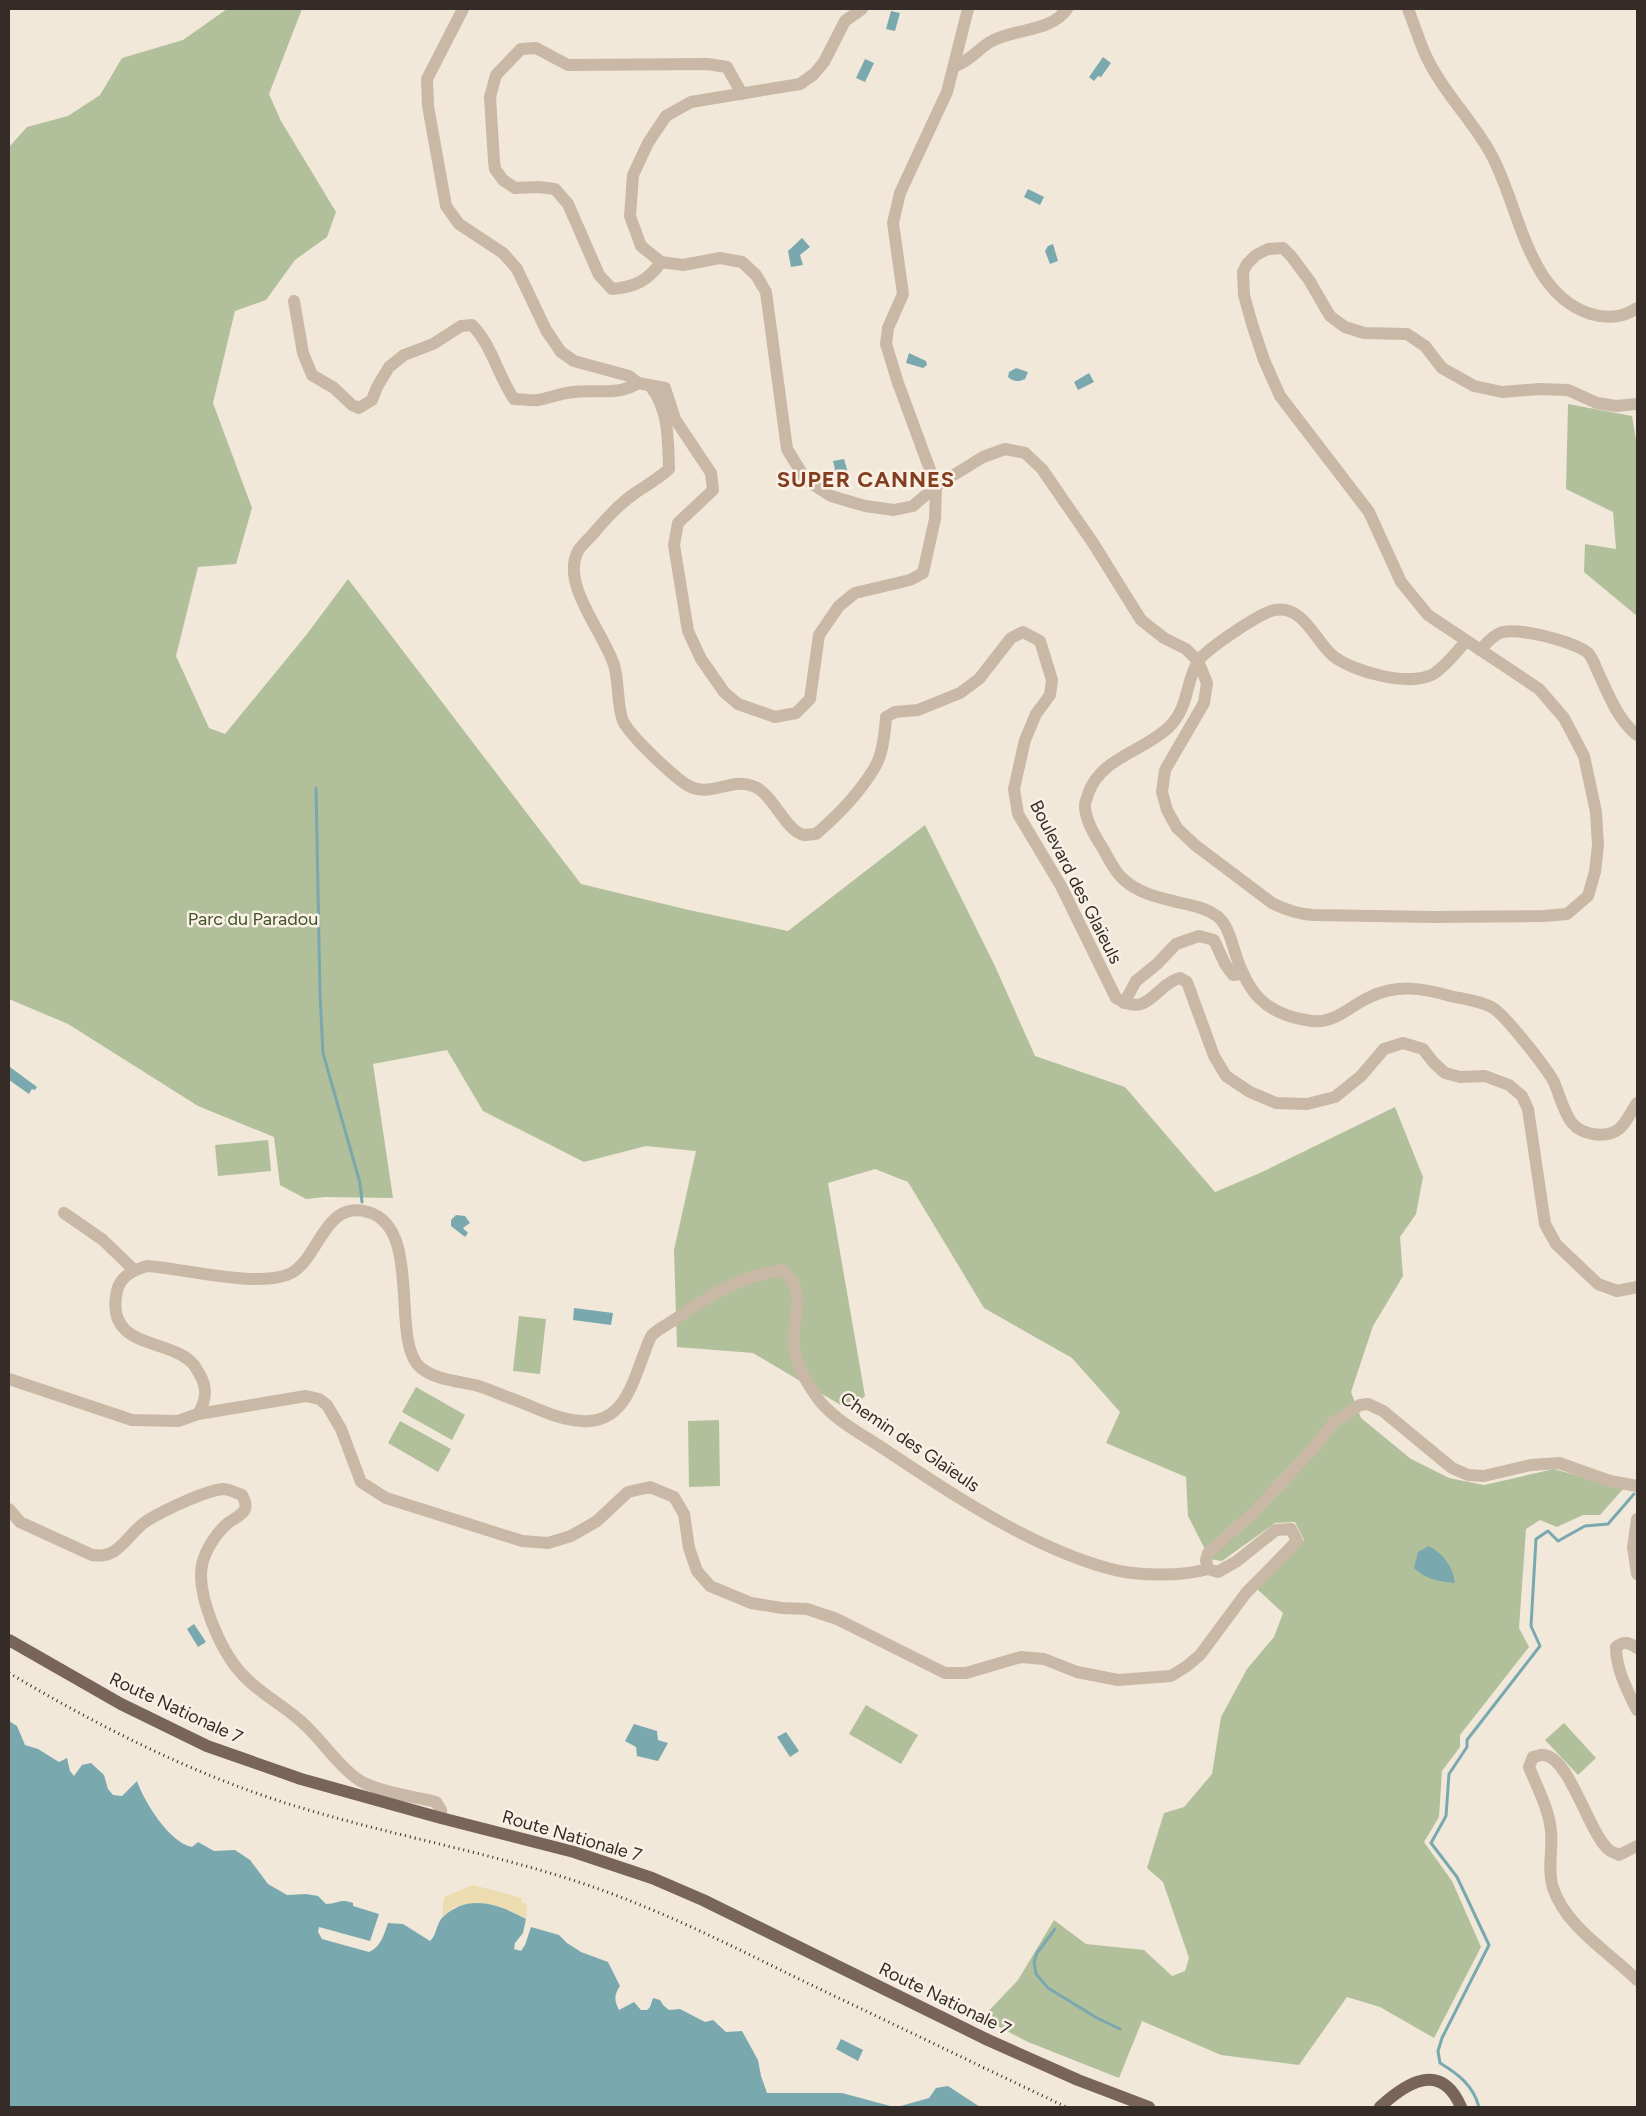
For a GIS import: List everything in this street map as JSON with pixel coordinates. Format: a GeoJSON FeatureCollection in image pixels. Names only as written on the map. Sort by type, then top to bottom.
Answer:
{"type":"FeatureCollection","features":[{"type":"Feature","properties":{"kind":"main road","name":"Route Nationale 7"},"geometry":{"type":"LineString","coordinates":[[9,1640],[121,1704],[207,1746],[300,1779],[440,1818],[574,1852],[659,1881],[703,1900],[1128,2107]]}},
{"type":"Feature","properties":{"kind":"main road"},"geometry":{"type":"LineString","coordinates":[[9,1648],[154,1727],[205,1752],[298,1784],[594,1865],[650,1884],[701,1906],[815,1964],[1027,2065],[1115,2099],[1149,2107]]}},
{"type":"Feature","properties":{"kind":"main road"},"geometry":{"type":"LineString","coordinates":[[1380,2107],[1406,2086],[1424,2080],[1436,2081],[1452,2091],[1461,2107]]}},
{"type":"Feature","properties":{"kind":"main road"},"geometry":{"type":"LineString","coordinates":[[1396,2107],[1406,2086]]}},
{"type":"Feature","properties":{"kind":"street"},"geometry":{"type":"LineString","coordinates":[[463,9],[428,79],[428,106],[446,206],[459,224],[503,252],[518,269],[546,330],[561,352],[574,361],[629,376],[638,383],[651,387],[665,388],[675,419],[711,473],[713,490],[678,523],[674,544],[688,631],[701,660],[724,692],[738,704],[774,716],[796,714],[810,699],[819,635],[839,606],[855,593],[910,580],[923,573],[935,519],[936,486],[898,383],[886,344],[888,328],[903,294],[894,223],[900,193],[947,92],[968,9]]}},
{"type":"Feature","properties":{"kind":"street"},"geometry":{"type":"LineString","coordinates":[[862,9],[845,21],[824,62],[814,74],[800,84],[691,102],[666,116],[648,143],[633,175],[630,216],[641,246],[661,262],[683,265],[720,258],[742,262],[756,274],[766,292],[787,449],[806,480],[830,496],[865,506],[894,510],[913,506],[936,486],[983,457],[1005,448],[1026,453],[1047,476],[1093,543],[1141,620],[1164,638],[1186,649],[1198,660],[1207,683],[1204,704],[1165,770],[1162,792],[1167,810],[1177,828],[1195,845],[1272,902],[1298,914],[1313,916],[1434,917],[1568,914],[1588,896],[1596,863],[1598,845],[1596,812],[1584,756],[1564,718],[1539,689],[1428,616],[1401,582],[1369,512],[1280,396],[1264,360],[1244,295],[1242,272],[1247,264],[1256,255],[1268,249],[1283,248],[1309,280],[1330,316],[1346,327],[1364,333],[1407,334],[1425,346],[1442,368],[1474,386],[1502,392],[1540,389],[1568,390],[1597,403],[1616,406],[1637,404]]}},
{"type":"Feature","properties":{"kind":"street"},"geometry":{"type":"LineString","coordinates":[[955,66],[965,63],[989,42],[1010,32],[1035,29],[1063,15],[1067,9]]}},
{"type":"Feature","properties":{"kind":"street"},"geometry":{"type":"LineString","coordinates":[[1408,9],[1429,62],[1492,155],[1534,261],[1546,283],[1568,303],[1588,313],[1604,318],[1626,316],[1637,308]]}},
{"type":"Feature","properties":{"kind":"street"},"geometry":{"type":"LineString","coordinates":[[661,262],[653,274],[630,288],[612,289],[599,274],[568,204],[555,189],[539,187],[515,188],[503,180],[495,169],[494,161],[490,97],[496,75],[521,49],[536,48],[568,65],[707,64],[727,67],[742,94]]}},
{"type":"Feature","properties":{"kind":"street"},"geometry":{"type":"LineString","coordinates":[[294,301],[303,354],[312,375],[334,388],[352,405],[359,408],[372,400],[377,387],[389,367],[404,355],[433,344],[461,326],[472,325],[481,334],[504,384],[514,399],[537,400],[571,392],[618,392],[638,383]]}},
{"type":"Feature","properties":{"kind":"street","name":"Boulevard des Glaïeuls"},"geometry":{"type":"LineString","coordinates":[[651,387],[660,398],[666,421],[669,469],[657,480],[636,492],[615,508],[578,552],[574,570],[581,597],[615,666],[623,721],[641,743],[688,785],[707,792],[737,783],[754,786],[765,795],[792,826],[803,834],[816,834],[837,816],[876,766],[885,732],[886,717],[895,712],[918,710],[960,693],[979,679],[1012,638],[1023,632],[1040,641],[1052,680],[1050,695],[1036,714],[1025,740],[1014,789],[1018,814],[1061,886],[1116,998],[1124,1003]]}},
{"type":"Feature","properties":{"kind":"street"},"geometry":{"type":"LineString","coordinates":[[1466,641],[1433,674],[1414,680],[1388,677],[1359,670],[1333,655],[1305,622],[1288,610],[1273,610],[1252,620],[1198,660],[1190,679],[1182,711],[1172,725],[1141,748],[1106,766],[1092,783],[1084,805],[1092,830],[1122,879],[1147,894],[1203,908],[1219,917],[1227,928],[1241,974],[1250,989],[1267,1005],[1292,1017],[1317,1022],[1341,1015],[1369,997],[1394,989],[1423,988],[1493,1008],[1510,1024],[1553,1080],[1562,1106],[1574,1126],[1588,1133],[1602,1135],[1618,1130],[1637,1103]]}},
{"type":"Feature","properties":{"kind":"street"},"geometry":{"type":"LineString","coordinates":[[1480,650],[1489,640],[1501,632],[1519,631],[1571,644],[1589,654],[1616,710],[1628,728],[1637,734]]}},
{"type":"Feature","properties":{"kind":"street"},"geometry":{"type":"LineString","coordinates":[[1241,974],[1233,975],[1225,964],[1214,940],[1198,936],[1176,944],[1157,964],[1136,981],[1124,1003],[1140,1005],[1153,999],[1171,980],[1180,978],[1187,982],[1214,1056],[1226,1076],[1250,1092],[1276,1103],[1307,1104],[1335,1097],[1361,1076],[1384,1049],[1403,1043],[1423,1049],[1445,1073],[1460,1077],[1485,1076],[1509,1085],[1522,1096],[1528,1109],[1545,1224],[1556,1244],[1598,1284],[1617,1291],[1637,1287]]}},
{"type":"Feature","properties":{"kind":"street","name":"Chemin des Glaïeuls"},"geometry":{"type":"LineString","coordinates":[[134,1270],[147,1266],[252,1280],[274,1278],[293,1272],[306,1259],[329,1225],[345,1212],[356,1210],[369,1212],[381,1218],[392,1232],[400,1255],[411,1353],[420,1367],[433,1376],[477,1386],[553,1416],[590,1421],[610,1415],[623,1403],[652,1336],[700,1302],[743,1280],[762,1273],[783,1270],[793,1280],[797,1293],[794,1348],[801,1371],[817,1398],[840,1419],[942,1489],[1030,1537],[1083,1560],[1126,1572],[1195,1572],[1208,1569]]}},
{"type":"Feature","properties":{"kind":"street"},"geometry":{"type":"LineString","coordinates":[[64,1213],[103,1240],[134,1270],[126,1276],[118,1288],[114,1303],[117,1318],[128,1332],[194,1364],[204,1382],[206,1398],[198,1414]]}},
{"type":"Feature","properties":{"kind":"street"},"geometry":{"type":"LineString","coordinates":[[9,1379],[132,1420],[178,1421],[198,1414],[306,1396],[319,1399],[327,1405],[341,1429],[361,1482],[386,1498],[522,1541],[548,1543],[571,1536],[596,1521],[628,1492],[650,1487],[674,1497],[684,1514],[689,1548],[697,1571],[710,1586],[750,1603],[782,1608],[807,1609],[837,1618],[945,1673],[966,1674],[1021,1657],[1044,1659],[1077,1672],[1118,1680],[1170,1676],[1186,1666],[1200,1655],[1246,1593],[1297,1541],[1291,1529],[1276,1530],[1238,1561],[1218,1572],[1208,1569],[1206,1560],[1208,1553],[1253,1513],[1312,1450],[1334,1422],[1360,1406],[1368,1404],[1383,1411],[1452,1468],[1468,1475],[1484,1476],[1531,1465],[1559,1463],[1610,1481],[1637,1486]]}},
{"type":"Feature","properties":{"kind":"street"},"geometry":{"type":"LineString","coordinates":[[9,1509],[20,1522],[92,1554],[101,1556],[112,1554],[147,1521],[202,1494],[225,1489],[242,1495],[246,1506],[245,1511],[226,1525],[214,1538],[202,1564],[202,1586],[207,1608],[231,1661],[256,1688],[305,1724],[356,1777],[371,1786],[436,1802],[440,1810],[440,1818]]}},
{"type":"Feature","properties":{"kind":"street"},"geometry":{"type":"LineString","coordinates":[[1637,1519],[1633,1546],[1637,1574]]}},
{"type":"Feature","properties":{"kind":"street"},"geometry":{"type":"LineString","coordinates":[[1637,1648],[1628,1643],[1620,1643],[1616,1647],[1616,1660],[1637,1710]]}},
{"type":"Feature","properties":{"kind":"street"},"geometry":{"type":"LineString","coordinates":[[1637,1846],[1619,1855],[1609,1850],[1599,1838],[1568,1777],[1555,1760],[1544,1755],[1533,1757],[1529,1767],[1547,1810],[1551,1831],[1550,1869],[1553,1888],[1561,1904],[1575,1922],[1599,1948],[1637,1980]]}},
{"type":"Feature","properties":{"kind":"green space","name":"Parc du Paradou"},"geometry":{"type":"Polygon","coordinates":[[[227,9],[302,9],[269,94],[281,121],[336,212],[327,237],[295,260],[266,300],[235,311],[213,403],[252,508],[236,564],[198,567],[176,656],[209,728],[225,734],[307,634],[348,579],[581,884],[788,931],[925,825],[994,964],[1035,1056],[1125,1087],[1215,1192],[1260,1173],[1395,1107],[1423,1177],[1416,1214],[1400,1237],[1403,1276],[1373,1326],[1351,1392],[1361,1418],[1411,1459],[1449,1478],[1484,1485],[1554,1469],[1623,1489],[1600,1515],[1583,1515],[1557,1527],[1540,1520],[1526,1529],[1519,1628],[1529,1647],[1460,1735],[1460,1747],[1442,1771],[1439,1817],[1424,1842],[1452,1881],[1481,1947],[1434,2038],[1380,2007],[1347,1997],[1299,2065],[1221,2055],[1142,2021],[1119,2078],[1028,2042],[982,2018],[1018,1980],[1054,1920],[1086,1944],[1144,1950],[1172,1976],[1185,1971],[1189,1958],[1163,1882],[1147,1868],[1164,1813],[1184,1807],[1212,1774],[1221,1717],[1247,1669],[1274,1637],[1283,1613],[1257,1589],[1304,1540],[1295,1522],[1275,1523],[1222,1561],[1210,1559],[1188,1516],[1186,1477],[1106,1443],[1120,1412],[1072,1358],[984,1308],[908,1182],[875,1169],[828,1183],[865,1396],[849,1410],[753,1353],[677,1347],[674,1250],[696,1151],[646,1146],[584,1162],[483,1111],[447,1050],[373,1064],[393,1198],[325,1197],[306,1199],[280,1185],[274,1137],[198,1106],[68,1024],[9,999],[9,147],[27,127],[68,116],[100,95],[122,58],[183,40],[227,9]]]}},
{"type":"Feature","properties":{"kind":"green space"},"geometry":{"type":"Polygon","coordinates":[[[1568,404],[1632,416],[1637,446],[1637,616],[1584,572],[1585,544],[1616,549],[1613,512],[1566,489],[1568,404]]]}},
{"type":"Feature","properties":{"kind":"green space"},"geometry":{"type":"Polygon","coordinates":[[[268,1140],[271,1171],[218,1176],[215,1145],[268,1140]]]}},
{"type":"Feature","properties":{"kind":"green space"},"geometry":{"type":"Polygon","coordinates":[[[519,1316],[546,1319],[540,1374],[513,1371],[519,1316]]]}},
{"type":"Feature","properties":{"kind":"green space"},"geometry":{"type":"Polygon","coordinates":[[[416,1387],[465,1415],[452,1440],[402,1412],[416,1387]]]}},
{"type":"Feature","properties":{"kind":"green space"},"geometry":{"type":"Polygon","coordinates":[[[719,1420],[720,1486],[689,1487],[688,1421],[719,1420]]]}},
{"type":"Feature","properties":{"kind":"green space"},"geometry":{"type":"Polygon","coordinates":[[[400,1421],[451,1449],[438,1472],[388,1443],[400,1421]]]}},
{"type":"Feature","properties":{"kind":"green space"},"geometry":{"type":"Polygon","coordinates":[[[866,1705],[918,1735],[901,1764],[849,1734],[866,1705]]]}},
{"type":"Feature","properties":{"kind":"green space"},"geometry":{"type":"Polygon","coordinates":[[[1564,1723],[1596,1758],[1578,1775],[1545,1740],[1564,1723]]]}},
{"type":"Feature","properties":{"kind":"sand"},"geometry":{"type":"Polygon","coordinates":[[[473,1885],[522,1898],[521,1902],[527,1904],[526,1919],[514,1912],[454,1907],[442,1918],[444,1897],[473,1885]]]}},
{"type":"Feature","properties":{"kind":"water"},"geometry":{"type":"Polygon","coordinates":[[[891,11],[900,13],[895,31],[886,29],[891,11]]]}},
{"type":"Feature","properties":{"kind":"water"},"geometry":{"type":"Polygon","coordinates":[[[1103,57],[1111,63],[1101,77],[1098,76],[1094,81],[1089,77],[1103,57]]]}},
{"type":"Feature","properties":{"kind":"water"},"geometry":{"type":"Polygon","coordinates":[[[865,59],[874,63],[865,82],[856,78],[865,59]]]}},
{"type":"Feature","properties":{"kind":"water"},"geometry":{"type":"Polygon","coordinates":[[[1028,189],[1044,197],[1040,205],[1024,197],[1028,189]]]}},
{"type":"Feature","properties":{"kind":"water"},"geometry":{"type":"Polygon","coordinates":[[[802,238],[810,247],[800,255],[803,265],[791,267],[788,251],[802,238]]]}},
{"type":"Feature","properties":{"kind":"water"},"geometry":{"type":"Polygon","coordinates":[[[1053,244],[1058,261],[1050,264],[1045,251],[1048,246],[1053,244]]]}},
{"type":"Feature","properties":{"kind":"water"},"geometry":{"type":"Polygon","coordinates":[[[909,353],[926,361],[927,365],[923,368],[906,363],[909,353]]]}},
{"type":"Feature","properties":{"kind":"water"},"geometry":{"type":"Polygon","coordinates":[[[1016,368],[1028,372],[1025,379],[1016,381],[1008,377],[1009,372],[1016,368]]]}},
{"type":"Feature","properties":{"kind":"water"},"geometry":{"type":"Polygon","coordinates":[[[1089,373],[1094,382],[1078,390],[1074,382],[1089,373]]]}},
{"type":"Feature","properties":{"kind":"water"},"geometry":{"type":"Polygon","coordinates":[[[844,459],[849,476],[838,479],[837,473],[832,471],[835,469],[833,461],[844,459]]]}},
{"type":"Feature","properties":{"kind":"water"},"geometry":{"type":"Polygon","coordinates":[[[10,1067],[37,1087],[35,1090],[32,1089],[29,1094],[9,1080],[10,1067]]]}},
{"type":"Feature","properties":{"kind":"water"},"geometry":{"type":"Polygon","coordinates":[[[456,1215],[465,1216],[470,1223],[463,1228],[468,1233],[465,1237],[451,1226],[451,1220],[456,1215]]]}},
{"type":"Feature","properties":{"kind":"water"},"geometry":{"type":"Polygon","coordinates":[[[574,1308],[613,1313],[611,1325],[573,1320],[574,1308]]]}},
{"type":"Feature","properties":{"kind":"water"},"geometry":{"type":"Polygon","coordinates":[[[1429,1546],[1446,1561],[1452,1571],[1455,1583],[1433,1579],[1414,1568],[1418,1552],[1429,1546]]]}},
{"type":"Feature","properties":{"kind":"water"},"geometry":{"type":"Polygon","coordinates":[[[194,1624],[206,1642],[198,1647],[187,1629],[194,1624]]]}},
{"type":"Feature","properties":{"kind":"water"},"geometry":{"type":"Polygon","coordinates":[[[9,1721],[17,1726],[25,1745],[38,1749],[59,1762],[67,1758],[70,1771],[74,1776],[82,1765],[91,1763],[104,1775],[108,1789],[113,1795],[122,1796],[137,1781],[145,1800],[159,1820],[175,1838],[184,1844],[192,1847],[198,1842],[214,1851],[235,1850],[250,1860],[268,1884],[287,1895],[306,1894],[318,1896],[326,1904],[341,1901],[353,1903],[353,1906],[379,1914],[370,1941],[319,1927],[318,1932],[322,1939],[369,1952],[379,1944],[388,1923],[403,1924],[430,1941],[443,1917],[453,1910],[473,1903],[494,1905],[526,1919],[523,1933],[515,1943],[514,1949],[521,1951],[531,1927],[559,1935],[581,1952],[608,1962],[620,1986],[615,1998],[619,2010],[634,2002],[641,2010],[647,2010],[653,1998],[660,2000],[669,2010],[680,2009],[705,2022],[713,2020],[726,2032],[742,2031],[758,2060],[767,2093],[842,2093],[894,2107],[9,2107],[9,1721]]]}},
{"type":"Feature","properties":{"kind":"water"},"geometry":{"type":"Polygon","coordinates":[[[634,1724],[657,1731],[658,1740],[668,1743],[658,1761],[637,1756],[636,1747],[625,1741],[634,1724]]]}},
{"type":"Feature","properties":{"kind":"water"},"geometry":{"type":"Polygon","coordinates":[[[786,1732],[799,1751],[790,1757],[777,1737],[786,1732]]]}},
{"type":"Feature","properties":{"kind":"water"},"geometry":{"type":"Polygon","coordinates":[[[841,2039],[863,2050],[858,2061],[836,2049],[841,2039]]]}},
{"type":"Feature","properties":{"kind":"water"},"geometry":{"type":"Polygon","coordinates":[[[948,2086],[980,2107],[897,2107],[929,2098],[936,2088],[948,2086]]]}},
{"type":"Feature","properties":{"kind":"waterway"},"geometry":{"type":"LineString","coordinates":[[316,788],[323,1053],[360,1183],[362,1202]]}},
{"type":"Feature","properties":{"kind":"waterway"},"geometry":{"type":"LineString","coordinates":[[1479,2107],[1469,2086],[1453,2071],[1440,2063],[1438,2051],[1442,2038],[1489,1945],[1457,1877],[1431,1843],[1446,1816],[1449,1774],[1467,1747],[1467,1740],[1540,1646],[1531,1626],[1536,1539],[1548,1531],[1558,1541],[1585,1526],[1608,1524],[1634,1494]]}},
{"type":"Feature","properties":{"kind":"waterway"},"geometry":{"type":"LineString","coordinates":[[1055,1929],[1037,1953],[1034,1962],[1036,1974],[1048,1988],[1097,2018],[1120,2029]]}},
{"type":"Feature","properties":{"kind":"railway"},"geometry":{"type":"LineString","coordinates":[[9,1673],[119,1734],[156,1752],[272,1799],[352,1822],[550,1873],[628,1900],[672,1918],[1066,2107]]}},
{"type":"Feature","properties":{"kind":"district","name":"SUPER CANNES"},"geometry":{"type":"Point","coordinates":[866,479]}}]}
